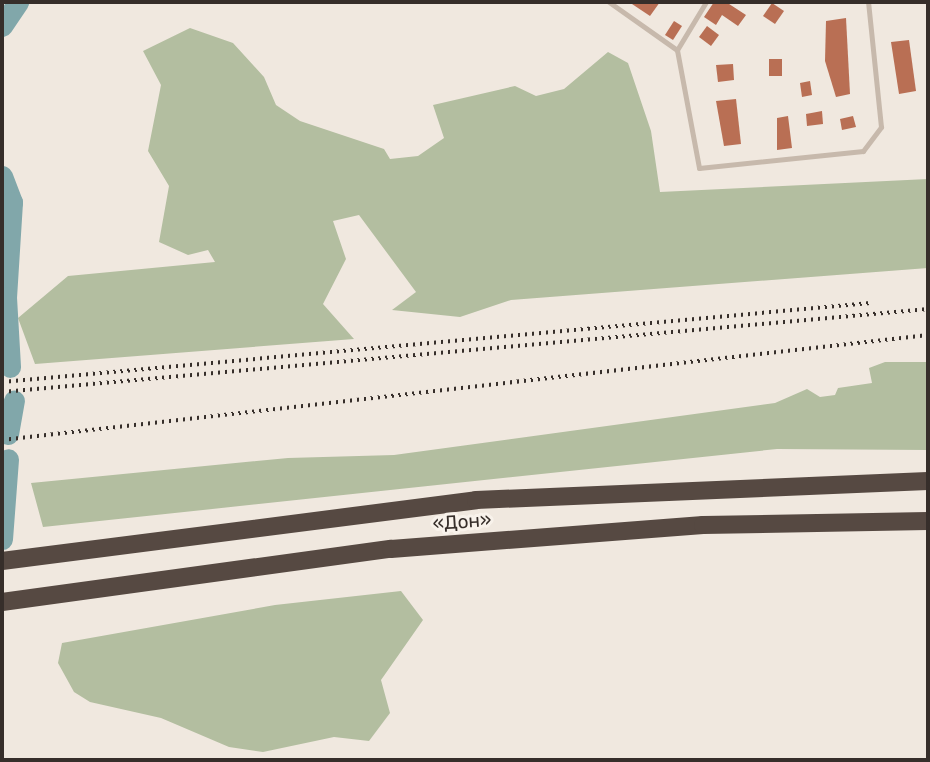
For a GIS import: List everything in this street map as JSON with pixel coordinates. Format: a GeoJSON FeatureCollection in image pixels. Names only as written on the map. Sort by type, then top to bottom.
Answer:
{"type":"FeatureCollection","features":[{"type":"Feature","properties":{"kind":"highway","name":"«Дон»"},"geometry":{"type":"LineString","coordinates":[[2,561],[475,500],[928,481]]}},
{"type":"Feature","properties":{"kind":"highway","name":"«Дон»"},"geometry":{"type":"LineString","coordinates":[[2,602],[391,549],[703,525],[928,521]]}},
{"type":"Feature","properties":{"kind":"lane"},"geometry":{"type":"LineString","coordinates":[[609,2],[677,50]]}},
{"type":"Feature","properties":{"kind":"lane"},"geometry":{"type":"LineString","coordinates":[[706,2],[677,50],[699,168],[863,151],[881,127],[868,2]]}},
{"type":"Feature","properties":{"kind":"green space"},"geometry":{"type":"Polygon","coordinates":[[[190,28],[233,43],[264,77],[276,105],[300,121],[384,149],[390,159],[418,156],[444,138],[433,105],[515,86],[536,96],[564,89],[608,52],[628,63],[651,131],[660,192],[928,179],[928,268],[511,300],[460,317],[392,310],[416,292],[359,215],[333,221],[346,259],[323,304],[354,339],[35,364],[18,318],[68,276],[215,262],[208,250],[188,255],[159,242],[169,186],[148,151],[161,85],[143,51],[190,28]]]}},
{"type":"Feature","properties":{"kind":"green space"},"geometry":{"type":"Polygon","coordinates":[[[885,362],[928,362],[928,450],[777,449],[43,527],[31,483],[288,458],[394,455],[775,403],[807,389],[820,397],[835,395],[838,388],[872,383],[869,368],[885,362]]]}},
{"type":"Feature","properties":{"kind":"green space"},"geometry":{"type":"Polygon","coordinates":[[[401,591],[423,620],[381,680],[390,713],[369,741],[334,737],[263,752],[229,747],[161,718],[90,702],[74,692],[58,663],[62,643],[275,605],[401,591]]]}},
{"type":"Feature","properties":{"kind":"building"},"geometry":{"type":"Polygon","coordinates":[[[629,2],[660,2],[650,16],[629,2]]]}},
{"type":"Feature","properties":{"kind":"building"},"geometry":{"type":"Polygon","coordinates":[[[714,2],[726,2],[746,15],[738,26],[722,15],[716,25],[704,17],[714,2]]]}},
{"type":"Feature","properties":{"kind":"building"},"geometry":{"type":"Polygon","coordinates":[[[772,3],[784,11],[775,24],[763,16],[772,3]]]}},
{"type":"Feature","properties":{"kind":"building"},"geometry":{"type":"Polygon","coordinates":[[[846,18],[850,94],[836,97],[825,61],[826,21],[846,18]]]}},
{"type":"Feature","properties":{"kind":"building"},"geometry":{"type":"Polygon","coordinates":[[[674,21],[682,26],[673,40],[665,35],[674,21]]]}},
{"type":"Feature","properties":{"kind":"building"},"geometry":{"type":"Polygon","coordinates":[[[707,26],[719,35],[711,46],[699,37],[707,26]]]}},
{"type":"Feature","properties":{"kind":"building"},"geometry":{"type":"Polygon","coordinates":[[[909,40],[916,91],[899,94],[891,42],[909,40]]]}},
{"type":"Feature","properties":{"kind":"building"},"geometry":{"type":"Polygon","coordinates":[[[769,59],[782,59],[782,76],[769,76],[769,59]]]}},
{"type":"Feature","properties":{"kind":"building"},"geometry":{"type":"Polygon","coordinates":[[[733,64],[734,80],[718,82],[716,65],[733,64]]]}},
{"type":"Feature","properties":{"kind":"building"},"geometry":{"type":"Polygon","coordinates":[[[810,81],[812,95],[802,97],[800,83],[810,81]]]}},
{"type":"Feature","properties":{"kind":"building"},"geometry":{"type":"Polygon","coordinates":[[[736,99],[741,144],[724,146],[716,101],[736,99]]]}},
{"type":"Feature","properties":{"kind":"building"},"geometry":{"type":"Polygon","coordinates":[[[822,111],[823,124],[807,126],[806,114],[822,111]]]}},
{"type":"Feature","properties":{"kind":"building"},"geometry":{"type":"Polygon","coordinates":[[[788,116],[792,148],[777,150],[777,118],[788,116]]]}},
{"type":"Feature","properties":{"kind":"building"},"geometry":{"type":"Polygon","coordinates":[[[853,116],[856,127],[842,130],[840,119],[853,116]]]}},
{"type":"Feature","properties":{"kind":"waterway"},"geometry":{"type":"LineString","coordinates":[[2,26],[18,2]]}},
{"type":"Feature","properties":{"kind":"waterway"},"geometry":{"type":"LineString","coordinates":[[2,176],[12,202],[6,297],[10,367]]}},
{"type":"Feature","properties":{"kind":"waterway"},"geometry":{"type":"LineString","coordinates":[[8,434],[14,401]]}},
{"type":"Feature","properties":{"kind":"waterway"},"geometry":{"type":"LineString","coordinates":[[2,539],[8,459]]}},
{"type":"Feature","properties":{"kind":"railway"},"geometry":{"type":"LineString","coordinates":[[2,382],[870,303]]}},
{"type":"Feature","properties":{"kind":"railway"},"geometry":{"type":"LineString","coordinates":[[2,392],[928,309]]}},
{"type":"Feature","properties":{"kind":"railway"},"geometry":{"type":"LineString","coordinates":[[2,440],[928,335]]}}]}
